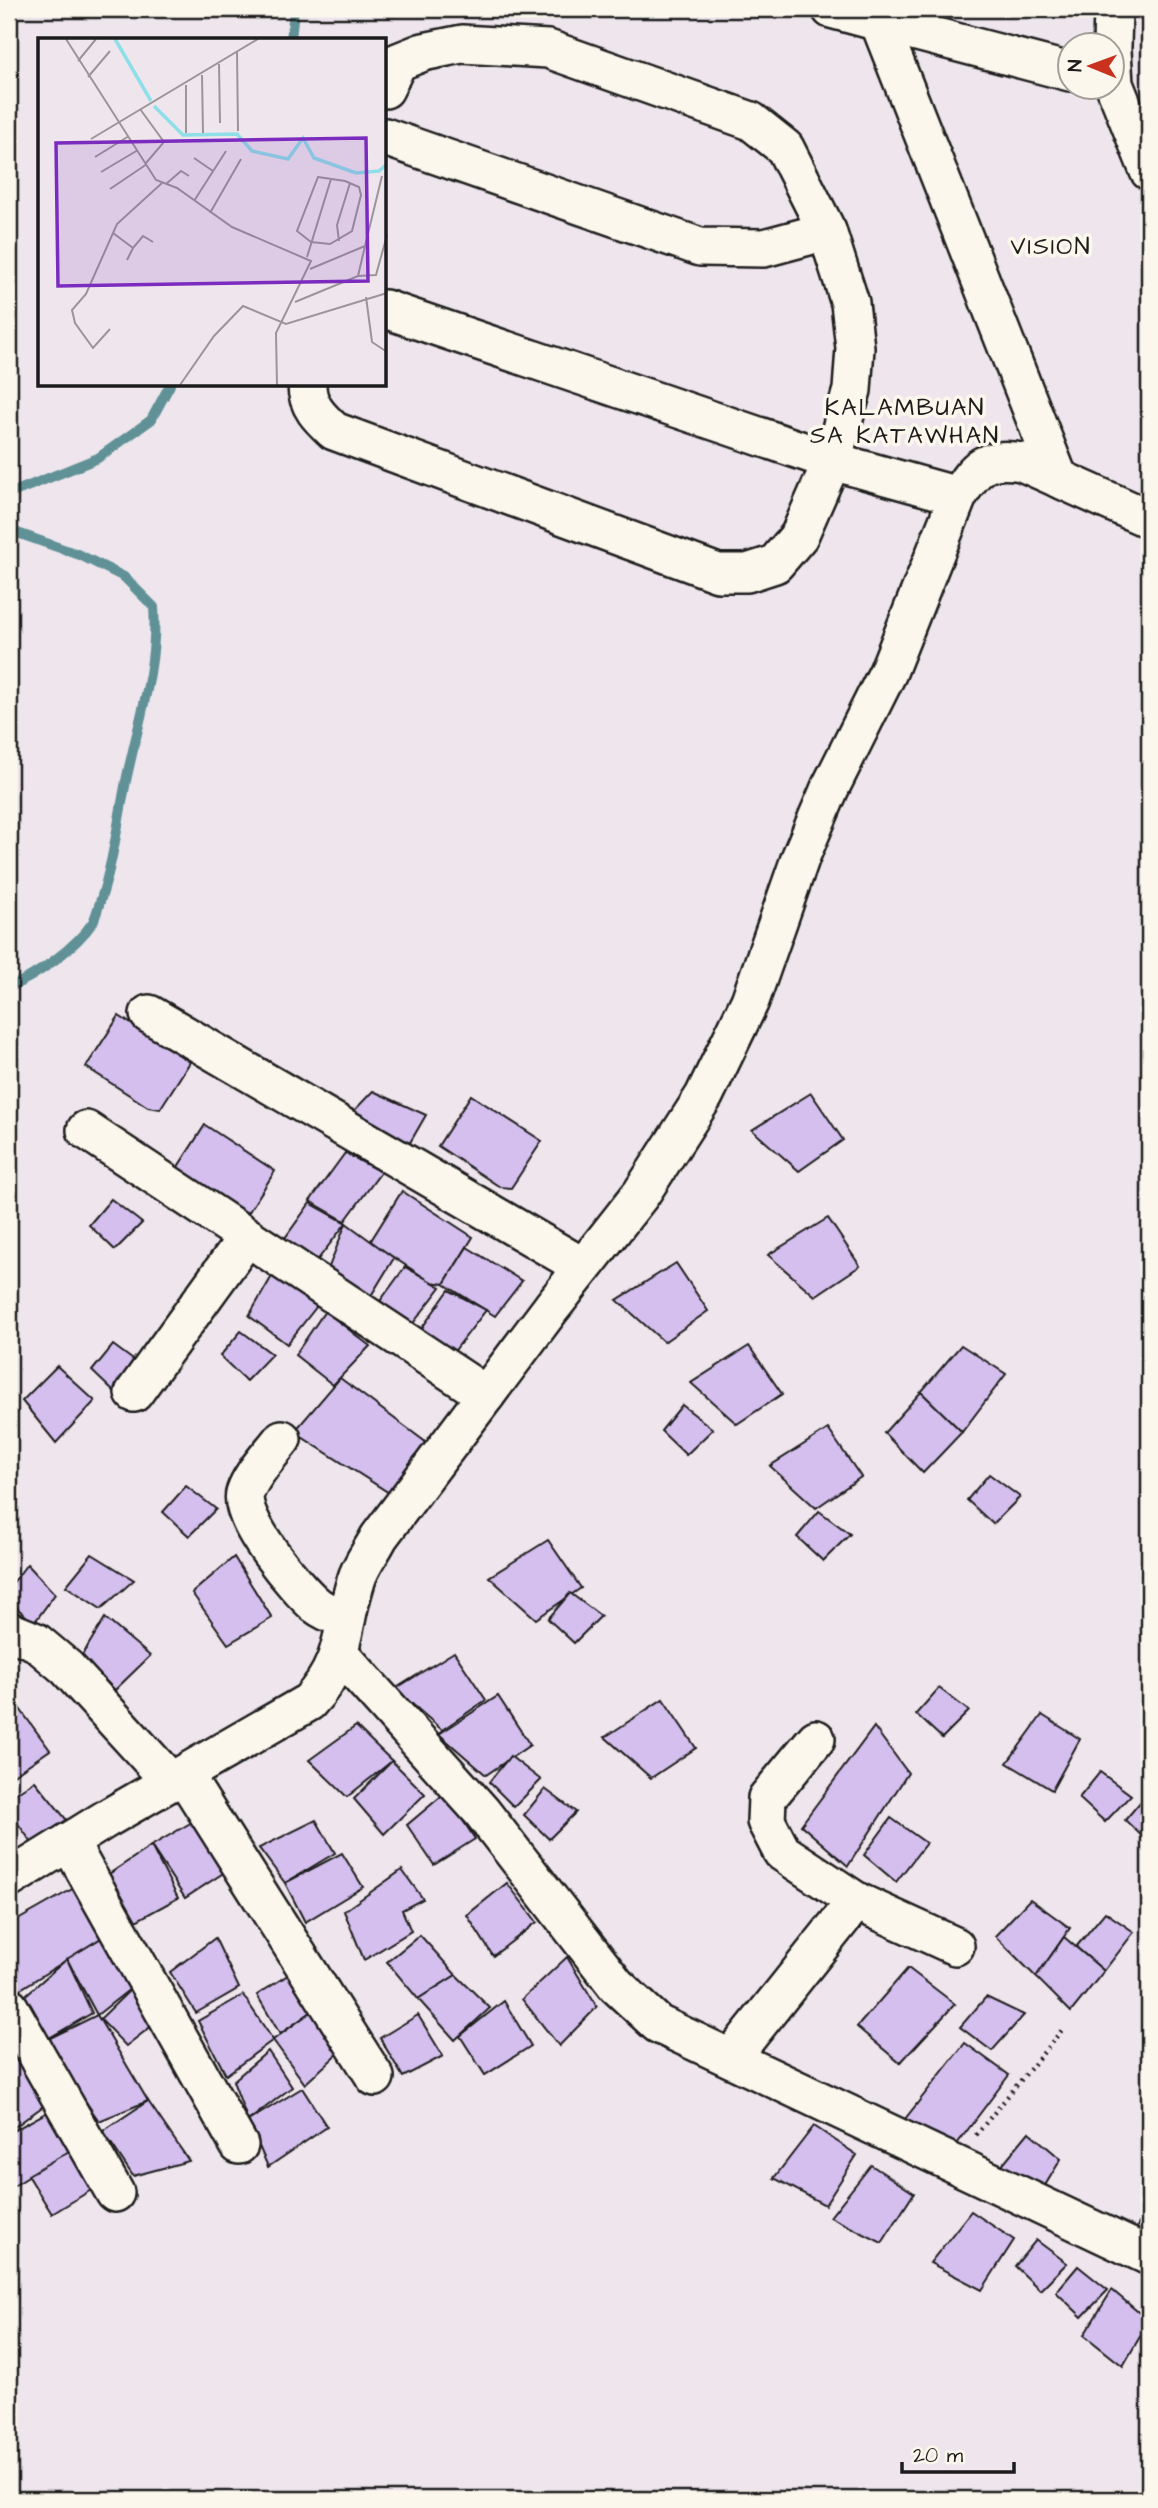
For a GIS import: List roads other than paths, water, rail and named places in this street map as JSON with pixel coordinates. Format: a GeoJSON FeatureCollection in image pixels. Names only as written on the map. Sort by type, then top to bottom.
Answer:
{"type":"FeatureCollection","features":[{"type":"Feature","properties":{"kind":"street"},"geometry":{"type":"LineString","coordinates":[[831,9],[1056,68]]}},
{"type":"Feature","properties":{"kind":"street"},"geometry":{"type":"LineString","coordinates":[[1112,32],[1113,9]]}},
{"type":"Feature","properties":{"kind":"street"},"geometry":{"type":"LineString","coordinates":[[878,22],[1059,479]]}},
{"type":"Feature","properties":{"kind":"street"},"geometry":{"type":"LineString","coordinates":[[307,387],[316,415],[334,431],[718,573],[747,573],[775,564],[799,536],[832,461],[852,390],[855,348],[850,303],[827,231],[785,148],[751,121],[548,49],[462,44],[423,52],[398,62],[387,85]]}},
{"type":"Feature","properties":{"kind":"street"},"geometry":{"type":"LineString","coordinates":[[1124,102],[1149,171]]}},
{"type":"Feature","properties":{"kind":"street"},"geometry":{"type":"LineString","coordinates":[[387,138],[700,247],[764,248],[827,231]]}},
{"type":"Feature","properties":{"kind":"street"},"geometry":{"type":"LineString","coordinates":[[387,310],[832,461],[958,496]]}},
{"type":"Feature","properties":{"kind":"street"},"geometry":{"type":"LineString","coordinates":[[9,1879],[309,1702],[325,1685],[343,1637],[356,1578],[379,1537],[641,1194],[704,1096],[745,1013],[801,856],[830,788],[888,671],[958,496],[972,473],[986,462],[1006,459],[1022,462],[1149,519]]}},
{"type":"Feature","properties":{"kind":"street"},"geometry":{"type":"LineString","coordinates":[[149,1014],[583,1267]]}},
{"type":"Feature","properties":{"kind":"street"},"geometry":{"type":"LineString","coordinates":[[86,1130],[486,1395]]}},
{"type":"Feature","properties":{"kind":"street"},"geometry":{"type":"LineString","coordinates":[[134,1393],[247,1237]]}},
{"type":"Feature","properties":{"kind":"street"},"geometry":{"type":"LineString","coordinates":[[282,1439],[249,1484],[243,1503],[251,1523],[299,1590],[320,1608],[616,1985],[658,2024],[1149,2256]]}},
{"type":"Feature","properties":{"kind":"street"},"geometry":{"type":"LineString","coordinates":[[9,1631],[36,1642],[67,1668],[177,1779],[375,2077]]}},
{"type":"Feature","properties":{"kind":"street"},"geometry":{"type":"LineString","coordinates":[[816,1739],[767,1798],[766,1821],[782,1852],[856,1901],[955,1946]]}},
{"type":"Feature","properties":{"kind":"street"},"geometry":{"type":"LineString","coordinates":[[69,1842],[239,2145]]}},
{"type":"Feature","properties":{"kind":"street"},"geometry":{"type":"LineString","coordinates":[[731,2058],[856,1901]]}},
{"type":"Feature","properties":{"kind":"street"},"geometry":{"type":"LineString","coordinates":[[9,2007],[115,2193]]}},
{"type":"Feature","properties":{"kind":"waterway"},"geometry":{"type":"LineString","coordinates":[[291,38],[294,9]]}},
{"type":"Feature","properties":{"kind":"waterway"},"geometry":{"type":"LineString","coordinates":[[9,494],[98,458],[151,420],[169,387]]}},
{"type":"Feature","properties":{"kind":"waterway"},"geometry":{"type":"LineString","coordinates":[[9,530],[80,555],[124,577],[154,607],[153,651],[146,695],[105,887],[94,920],[77,941],[55,960],[9,987]]}},
{"type":"Feature","properties":{"kind":"district","name":"VISION"},"geometry":{"type":"Point","coordinates":[1051,246]}},
{"type":"Feature","properties":{"kind":"district","name":"KALAMBUAN SA KATAWHAN"},"geometry":{"type":"Point","coordinates":[905,421]}}]}
